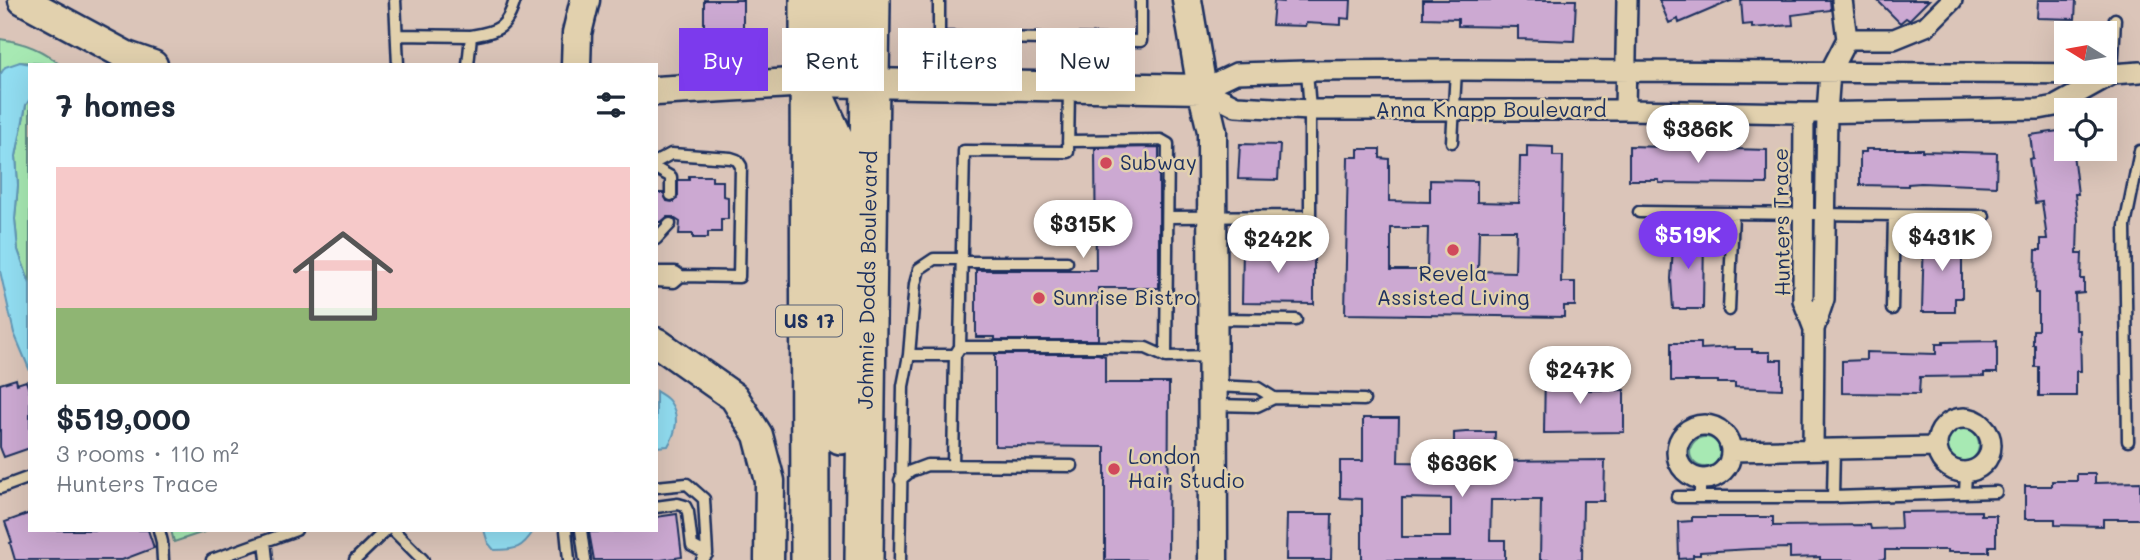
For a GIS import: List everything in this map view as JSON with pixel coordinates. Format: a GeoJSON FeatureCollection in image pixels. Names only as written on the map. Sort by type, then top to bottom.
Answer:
{"type":"FeatureCollection","features":[{"type":"Feature","properties":{"kind":"highway","name":"US 17"},"geometry":{"type":"LineString","coordinates":[[809,0],[809,28]]}},
{"type":"Feature","properties":{"kind":"highway"},"geometry":{"type":"LineString","coordinates":[[838,0],[839,28]]}},
{"type":"Feature","properties":{"kind":"highway","name":"Johnnie Dodds Boulevard"},"geometry":{"type":"LineString","coordinates":[[871,0],[871,28]]}},
{"type":"Feature","properties":{"kind":"highway","name":"US 17"},"geometry":{"type":"LineString","coordinates":[[808,91],[810,560]]}},
{"type":"Feature","properties":{"kind":"highway"},"geometry":{"type":"LineString","coordinates":[[812,91],[841,154],[842,474],[852,560]]}},
{"type":"Feature","properties":{"kind":"highway","name":"Johnnie Dodds Boulevard"},"geometry":{"type":"LineString","coordinates":[[864,560],[871,91]]}},
{"type":"Feature","properties":{"kind":"street"},"geometry":{"type":"LineString","coordinates":[[23,0],[127,55],[148,63]]}},
{"type":"Feature","properties":{"kind":"street"},"geometry":{"type":"LineString","coordinates":[[576,63],[577,33],[585,0]]}},
{"type":"Feature","properties":{"kind":"street"},"geometry":{"type":"LineString","coordinates":[[1187,0],[1212,131],[1213,560]]}},
{"type":"Feature","properties":{"kind":"street"},"geometry":{"type":"LineString","coordinates":[[1625,110],[1627,0]]}},
{"type":"Feature","properties":{"kind":"street"},"geometry":{"type":"LineString","coordinates":[[1830,72],[1847,39],[1842,0]]}},
{"type":"Feature","properties":{"kind":"street"},"geometry":{"type":"LineString","coordinates":[[1847,39],[1894,39],[1926,26],[1952,0]]}},
{"type":"Feature","properties":{"kind":"street","name":"Anna Knapp Boulevard"},"geometry":{"type":"LineString","coordinates":[[1202,89],[1236,73],[1307,71],[2054,74]]}},
{"type":"Feature","properties":{"kind":"street","name":"Hunters Trace"},"geometry":{"type":"LineString","coordinates":[[1813,449],[1814,329],[1824,299],[1830,72]]}},
{"type":"Feature","properties":{"kind":"street","name":"Anna Knapp Boulevard"},"geometry":{"type":"LineString","coordinates":[[2118,74],[2140,72]]}},
{"type":"Feature","properties":{"kind":"street","name":"Anna Knapp Boulevard"},"geometry":{"type":"LineString","coordinates":[[884,83],[1036,86]]}},
{"type":"Feature","properties":{"kind":"street","name":"Anna Knapp Boulevard"},"geometry":{"type":"LineString","coordinates":[[658,91],[782,84]]}},
{"type":"Feature","properties":{"kind":"street","name":"Anna Knapp Boulevard"},"geometry":{"type":"LineString","coordinates":[[1135,88],[1202,89],[1236,106],[1310,110],[1827,113],[2039,109],[2055,106],[2094,84]]}},
{"type":"Feature","properties":{"kind":"street","name":"Hunters Trace"},"geometry":{"type":"LineString","coordinates":[[1804,113],[1803,300],[1814,329]]}},
{"type":"Feature","properties":{"kind":"street"},"geometry":{"type":"LineString","coordinates":[[658,343],[734,397],[758,435],[770,481],[769,560]]}},
{"type":"Feature","properties":{"kind":"street"},"geometry":{"type":"LineString","coordinates":[[1954,419],[1972,419],[1980,423],[1990,435],[1990,455],[1978,469],[1966,472],[1951,470],[1938,456],[1938,438],[1942,429],[1954,419]]}},
{"type":"Feature","properties":{"kind":"street"},"geometry":{"type":"LineString","coordinates":[[1700,426],[1714,428],[1723,433],[1731,451],[1723,472],[1708,479],[1700,488],[1684,471],[1677,455],[1684,435],[1700,426]]}},
{"type":"Feature","properties":{"kind":"street"},"geometry":{"type":"LineString","coordinates":[[1731,451],[1937,447]]}},
{"type":"Feature","properties":{"kind":"lane"},"geometry":{"type":"LineString","coordinates":[[395,0],[398,63]]}},
{"type":"Feature","properties":{"kind":"lane"},"geometry":{"type":"LineString","coordinates":[[397,35],[471,36],[492,32],[509,19],[515,0]]}},
{"type":"Feature","properties":{"kind":"lane"},"geometry":{"type":"LineString","coordinates":[[939,0],[939,37],[1141,41],[1141,0]]}},
{"type":"Feature","properties":{"kind":"lane"},"geometry":{"type":"LineString","coordinates":[[468,63],[471,36]]}},
{"type":"Feature","properties":{"kind":"lane"},"geometry":{"type":"LineString","coordinates":[[1452,142],[1457,70]]}},
{"type":"Feature","properties":{"kind":"lane"},"geometry":{"type":"LineString","coordinates":[[1168,217],[1310,216],[1310,110],[1307,71]]}},
{"type":"Feature","properties":{"kind":"lane"},"geometry":{"type":"LineString","coordinates":[[953,465],[964,151],[1068,152],[1069,91]]}},
{"type":"Feature","properties":{"kind":"lane"},"geometry":{"type":"LineString","coordinates":[[1068,141],[1161,140],[1168,144],[1166,357]]}},
{"type":"Feature","properties":{"kind":"lane"},"geometry":{"type":"LineString","coordinates":[[2129,441],[2125,226],[2140,151]]}},
{"type":"Feature","properties":{"kind":"lane"},"geometry":{"type":"LineString","coordinates":[[658,161],[671,154],[731,158],[737,160],[741,166],[739,277],[681,276],[675,272],[658,272]]}},
{"type":"Feature","properties":{"kind":"lane"},"geometry":{"type":"LineString","coordinates":[[658,170],[671,177],[667,195]]}},
{"type":"Feature","properties":{"kind":"lane"},"geometry":{"type":"LineString","coordinates":[[1639,212],[1984,216]]}},
{"type":"Feature","properties":{"kind":"lane"},"geometry":{"type":"LineString","coordinates":[[1729,310],[1733,214]]}},
{"type":"Feature","properties":{"kind":"lane"},"geometry":{"type":"LineString","coordinates":[[1892,309],[1894,216]]}},
{"type":"Feature","properties":{"kind":"lane"},"geometry":{"type":"LineString","coordinates":[[658,236],[667,223]]}},
{"type":"Feature","properties":{"kind":"lane"},"geometry":{"type":"LineString","coordinates":[[900,560],[903,386],[919,269],[934,259],[1067,262]]}},
{"type":"Feature","properties":{"kind":"lane"},"geometry":{"type":"LineString","coordinates":[[658,281],[674,282],[681,276]]}},
{"type":"Feature","properties":{"kind":"lane"},"geometry":{"type":"LineString","coordinates":[[1213,320],[1296,320]]}},
{"type":"Feature","properties":{"kind":"lane"},"geometry":{"type":"LineString","coordinates":[[909,355],[958,351],[1146,348],[1166,357],[1213,355]]}},
{"type":"Feature","properties":{"kind":"lane"},"geometry":{"type":"LineString","coordinates":[[1214,396],[1258,388],[1274,398]]}},
{"type":"Feature","properties":{"kind":"lane"},"geometry":{"type":"LineString","coordinates":[[1214,396],[1257,407],[1274,398],[1364,400]]}},
{"type":"Feature","properties":{"kind":"lane"},"geometry":{"type":"LineString","coordinates":[[1833,497],[1834,449]]}},
{"type":"Feature","properties":{"kind":"lane"},"geometry":{"type":"LineString","coordinates":[[900,480],[911,471],[928,465],[1073,466]]}},
{"type":"Feature","properties":{"kind":"lane"},"geometry":{"type":"LineString","coordinates":[[1965,493],[1966,472]]}},
{"type":"Feature","properties":{"kind":"lane"},"geometry":{"type":"LineString","coordinates":[[0,488],[28,478]]}},
{"type":"Feature","properties":{"kind":"lane"},"geometry":{"type":"LineString","coordinates":[[658,487],[687,484],[704,499],[705,557]]}},
{"type":"Feature","properties":{"kind":"lane"},"geometry":{"type":"LineString","coordinates":[[1677,497],[1700,488],[1833,497],[1996,492]]}},
{"type":"Feature","properties":{"kind":"lane"},"geometry":{"type":"LineString","coordinates":[[658,507],[678,504],[685,506],[692,546],[705,557]]}},
{"type":"Feature","properties":{"kind":"lane"},"geometry":{"type":"LineString","coordinates":[[159,532],[163,560]]}},
{"type":"Feature","properties":{"kind":"lane"},"geometry":{"type":"LineString","coordinates":[[212,560],[290,532]]}},
{"type":"Feature","properties":{"kind":"lane"},"geometry":{"type":"LineString","coordinates":[[355,560],[384,532]]}},
{"type":"Feature","properties":{"kind":"lane"},"geometry":{"type":"LineString","coordinates":[[395,532],[423,560]]}},
{"type":"Feature","properties":{"kind":"lane"},"geometry":{"type":"LineString","coordinates":[[566,532],[569,560]]}},
{"type":"Feature","properties":{"kind":"lane"},"geometry":{"type":"LineString","coordinates":[[580,532],[585,560]]}},
{"type":"Feature","properties":{"kind":"lane"},"geometry":{"type":"LineString","coordinates":[[265,541],[267,560]]}},
{"type":"Feature","properties":{"kind":"green space"},"geometry":{"type":"Polygon","coordinates":[[[0,39],[32,47],[57,63],[20,62],[0,75],[0,39]]]}},
{"type":"Feature","properties":{"kind":"green space"},"geometry":{"type":"Polygon","coordinates":[[[28,102],[28,278],[18,250],[15,219],[18,185],[16,156],[28,102]]]}},
{"type":"Feature","properties":{"kind":"green space"},"geometry":{"type":"Polygon","coordinates":[[[1817,138],[1818,202],[1812,205],[1813,139],[1817,138]]]}},
{"type":"Feature","properties":{"kind":"green space"},"geometry":{"type":"Polygon","coordinates":[[[1961,427],[1973,433],[1979,445],[1973,457],[1961,463],[1949,457],[1943,445],[1949,433],[1961,427]]]}},
{"type":"Feature","properties":{"kind":"green space"},"geometry":{"type":"Polygon","coordinates":[[[1705,437],[1711,438],[1719,446],[1719,458],[1711,466],[1705,467],[1699,466],[1691,458],[1690,452],[1691,446],[1699,438],[1705,437]]]}},
{"type":"Feature","properties":{"kind":"green space"},"geometry":{"type":"Polygon","coordinates":[[[172,532],[204,532],[174,542],[172,532]]]}},
{"type":"Feature","properties":{"kind":"water"},"geometry":{"type":"Polygon","coordinates":[[[20,62],[28,64],[28,102],[16,156],[18,185],[15,219],[18,250],[28,278],[28,366],[14,333],[0,271],[0,75],[5,67],[20,62]]]}},
{"type":"Feature","properties":{"kind":"water"},"geometry":{"type":"Polygon","coordinates":[[[658,392],[669,400],[675,413],[675,430],[668,446],[658,447],[658,392]]]}},
{"type":"Feature","properties":{"kind":"water"},"geometry":{"type":"Polygon","coordinates":[[[485,532],[533,532],[518,547],[508,550],[494,550],[485,532]]]}},
{"type":"Feature","properties":{"kind":"building"},"geometry":{"type":"Polygon","coordinates":[[[704,0],[743,0],[743,28],[704,28],[704,0]]]}},
{"type":"Feature","properties":{"kind":"building"},"geometry":{"type":"Polygon","coordinates":[[[1351,0],[1350,19],[1341,18],[1341,25],[1272,25],[1274,1],[1351,0]]]}},
{"type":"Feature","properties":{"kind":"building"},"geometry":{"type":"Polygon","coordinates":[[[1423,0],[1576,0],[1574,41],[1518,39],[1518,27],[1458,26],[1458,19],[1423,18],[1423,0]]]}},
{"type":"Feature","properties":{"kind":"building"},"geometry":{"type":"Polygon","coordinates":[[[1659,0],[1733,0],[1679,23],[1678,19],[1669,23],[1659,0]]]}},
{"type":"Feature","properties":{"kind":"building"},"geometry":{"type":"Polygon","coordinates":[[[1741,0],[1830,0],[1831,10],[1792,15],[1793,25],[1752,28],[1752,24],[1743,25],[1741,0]]]}},
{"type":"Feature","properties":{"kind":"building"},"geometry":{"type":"Polygon","coordinates":[[[1877,0],[1929,0],[1909,20],[1906,18],[1900,23],[1877,0]]]}},
{"type":"Feature","properties":{"kind":"building"},"geometry":{"type":"Polygon","coordinates":[[[2038,0],[2076,0],[2075,19],[2037,18],[2038,0]]]}},
{"type":"Feature","properties":{"kind":"building"},"geometry":{"type":"Polygon","coordinates":[[[2054,132],[2054,161],[2074,161],[2078,194],[2075,194],[2078,220],[2077,253],[2082,253],[2081,279],[2084,279],[2084,293],[2075,294],[2076,330],[2080,330],[2081,371],[2076,371],[2076,396],[2039,396],[2039,367],[2035,367],[2033,345],[2033,330],[2038,330],[2036,250],[2041,250],[2041,239],[2047,239],[2042,202],[2035,203],[2029,159],[2033,158],[2030,135],[2054,132]]]}},
{"type":"Feature","properties":{"kind":"building"},"geometry":{"type":"Polygon","coordinates":[[[1240,144],[1280,145],[1278,180],[1238,179],[1240,144]]]}},
{"type":"Feature","properties":{"kind":"building","name":"Revela Assisted Living"},"geometry":{"type":"Polygon","coordinates":[[[1527,146],[1553,147],[1553,156],[1563,156],[1561,282],[1575,282],[1575,306],[1564,306],[1564,317],[1345,314],[1348,157],[1358,157],[1358,149],[1380,149],[1380,158],[1389,159],[1389,201],[1430,202],[1430,180],[1477,181],[1477,202],[1519,203],[1520,157],[1527,157],[1527,146]],[[1391,228],[1391,270],[1427,270],[1428,228],[1391,228]],[[1479,230],[1478,271],[1515,272],[1516,230],[1479,230]]]}},
{"type":"Feature","properties":{"kind":"building"},"geometry":{"type":"Polygon","coordinates":[[[1629,146],[1767,150],[1767,184],[1659,183],[1659,180],[1629,180],[1629,146]]]}},
{"type":"Feature","properties":{"kind":"building"},"geometry":{"type":"Polygon","coordinates":[[[1159,147],[1159,288],[1098,288],[1098,340],[995,340],[995,337],[976,337],[976,270],[1096,270],[1095,148],[1159,147]]]}},
{"type":"Feature","properties":{"kind":"building"},"geometry":{"type":"Polygon","coordinates":[[[1866,149],[1997,153],[1996,186],[1921,183],[1908,186],[1860,185],[1860,152],[1866,152],[1866,149]]]}},
{"type":"Feature","properties":{"kind":"building"},"geometry":{"type":"Polygon","coordinates":[[[689,176],[712,176],[712,181],[723,181],[723,196],[728,197],[728,219],[721,219],[721,232],[708,232],[708,238],[693,238],[693,234],[679,234],[680,222],[672,217],[658,222],[658,193],[664,193],[667,201],[674,202],[678,196],[678,180],[689,180],[689,176]]]}},
{"type":"Feature","properties":{"kind":"building"},"geometry":{"type":"Polygon","coordinates":[[[1674,232],[1704,232],[1703,309],[1673,309],[1671,279],[1674,232]]]}},
{"type":"Feature","properties":{"kind":"building"},"geometry":{"type":"Polygon","coordinates":[[[1924,233],[1955,233],[1955,242],[1962,242],[1962,298],[1955,298],[1955,312],[1922,312],[1924,233]]]}},
{"type":"Feature","properties":{"kind":"building"},"geometry":{"type":"Polygon","coordinates":[[[1243,247],[1314,247],[1314,304],[1242,303],[1243,247]]]}},
{"type":"Feature","properties":{"kind":"building"},"geometry":{"type":"Polygon","coordinates":[[[1997,341],[1997,373],[1984,373],[1984,376],[1920,377],[1919,394],[1842,393],[1842,361],[1866,360],[1866,352],[1936,354],[1936,344],[1943,342],[1997,341]]]}},
{"type":"Feature","properties":{"kind":"building"},"geometry":{"type":"Polygon","coordinates":[[[1671,343],[1701,343],[1701,349],[1735,347],[1752,349],[1752,352],[1770,352],[1770,360],[1782,360],[1782,389],[1735,387],[1735,383],[1718,381],[1671,381],[1671,343]]]}},
{"type":"Feature","properties":{"kind":"building"},"geometry":{"type":"Polygon","coordinates":[[[995,354],[1098,354],[1105,356],[1105,383],[1169,383],[1168,560],[1105,560],[1105,447],[995,446],[995,354]]]}},
{"type":"Feature","properties":{"kind":"building"},"geometry":{"type":"Polygon","coordinates":[[[1545,370],[1582,370],[1581,390],[1624,390],[1624,432],[1544,433],[1545,370]]]}},
{"type":"Feature","properties":{"kind":"building"},"geometry":{"type":"Polygon","coordinates":[[[16,379],[17,384],[26,381],[28,387],[28,449],[4,457],[0,447],[0,384],[16,379]]]}},
{"type":"Feature","properties":{"kind":"building"},"geometry":{"type":"Polygon","coordinates":[[[1363,418],[1399,418],[1398,462],[1454,463],[1454,433],[1495,432],[1494,461],[1605,460],[1604,501],[1583,501],[1582,560],[1540,560],[1541,500],[1491,500],[1490,540],[1505,540],[1505,560],[1362,560],[1362,499],[1340,498],[1340,461],[1363,461],[1363,418]],[[1402,498],[1402,537],[1451,537],[1451,499],[1402,498]]]}},
{"type":"Feature","properties":{"kind":"building"},"geometry":{"type":"Polygon","coordinates":[[[2077,474],[2095,474],[2095,483],[2140,482],[2140,519],[2103,519],[2103,526],[2055,525],[2055,519],[2025,519],[2025,486],[2052,486],[2052,481],[2077,481],[2077,474]]]}},
{"type":"Feature","properties":{"kind":"building"},"geometry":{"type":"Polygon","coordinates":[[[1981,511],[1981,515],[1996,515],[1996,546],[1989,546],[1989,552],[1885,550],[1885,559],[1820,560],[1820,557],[1790,558],[1790,548],[1700,552],[1700,555],[1693,555],[1693,558],[1679,559],[1678,522],[1692,521],[1692,517],[1773,517],[1773,526],[1870,525],[1871,529],[1901,528],[1900,512],[1981,511]]]}},
{"type":"Feature","properties":{"kind":"building"},"geometry":{"type":"Polygon","coordinates":[[[28,514],[28,532],[149,532],[154,548],[122,560],[15,560],[5,522],[28,514]]]}},
{"type":"Feature","properties":{"kind":"building"},"geometry":{"type":"Polygon","coordinates":[[[677,514],[682,557],[661,560],[594,560],[589,532],[658,532],[658,517],[677,514]]]}},
{"type":"Feature","properties":{"kind":"building"},"geometry":{"type":"Polygon","coordinates":[[[1287,514],[1332,514],[1331,560],[1286,560],[1287,514]]]}},
{"type":"Feature","properties":{"kind":"place","name":"Subway"},"geometry":{"type":"Point","coordinates":[1106,163]}},
{"type":"Feature","properties":{"kind":"place","name":"Revela Assisted Living"},"geometry":{"type":"Point","coordinates":[1453,250]}},
{"type":"Feature","properties":{"kind":"place","name":"Sunrise Bistro"},"geometry":{"type":"Point","coordinates":[1039,298]}},
{"type":"Feature","properties":{"kind":"place","name":"London Hair Studio"},"geometry":{"type":"Point","coordinates":[1114,469]}}]}
